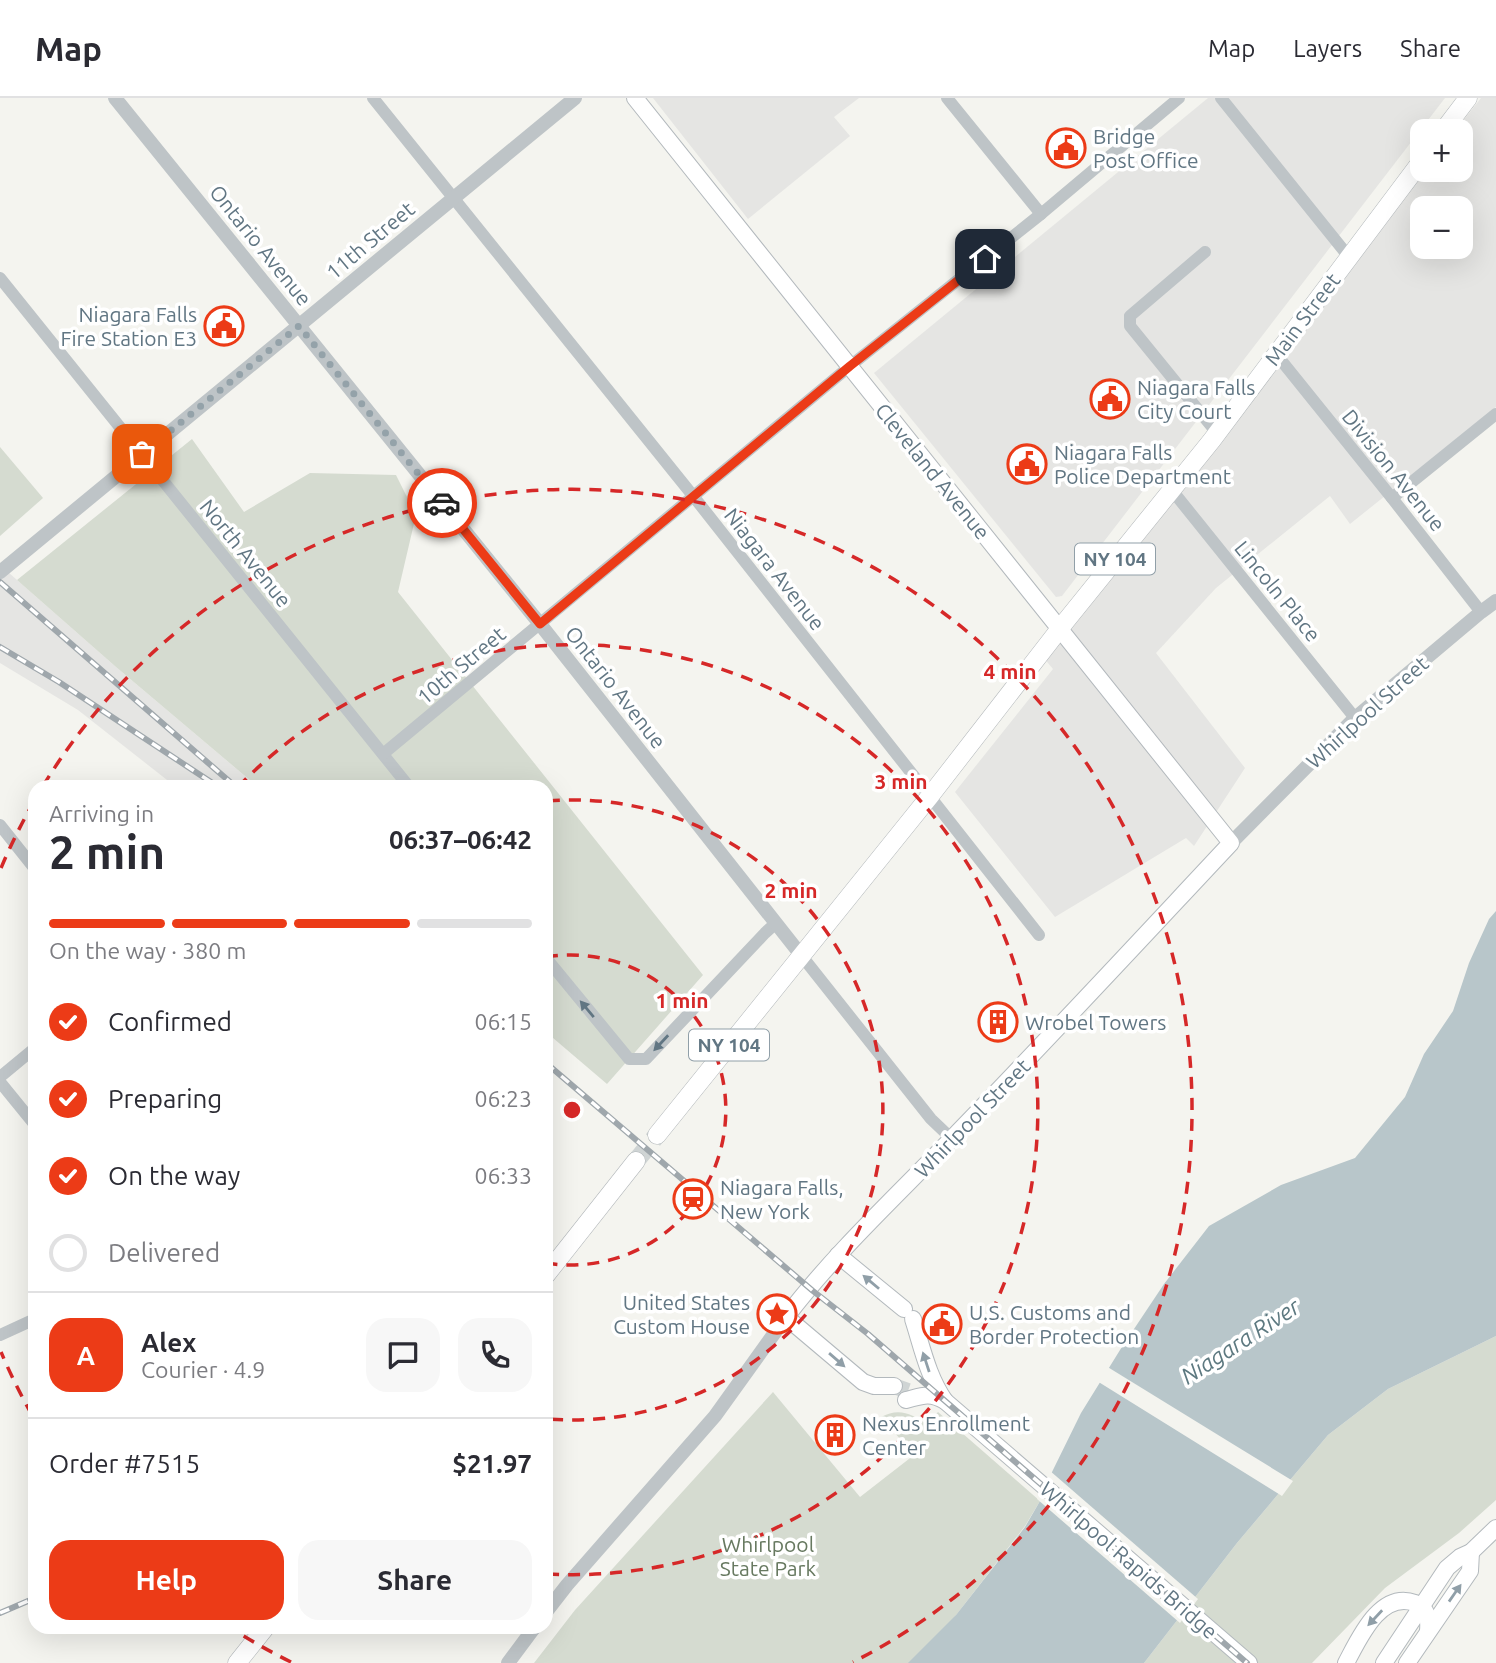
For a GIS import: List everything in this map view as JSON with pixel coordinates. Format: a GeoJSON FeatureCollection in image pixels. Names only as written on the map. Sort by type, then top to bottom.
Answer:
{"type":"FeatureCollection","features":[{"type":"Feature","properties":{"kind":"main road","name":"Cleveland Avenue"},"geometry":{"type":"LineString","coordinates":[[635,98],[1231,843]]}},
{"type":"Feature","properties":{"kind":"main road"},"geometry":{"type":"LineString","coordinates":[[1452,119],[1468,98]]}},
{"type":"Feature","properties":{"kind":"main road","name":"Main Street"},"geometry":{"type":"LineString","coordinates":[[657,1135],[1217,433],[1410,176]]}},
{"type":"Feature","properties":{"kind":"main road","name":"Whirlpool Street"},"geometry":{"type":"LineString","coordinates":[[786,1317],[838,1255],[952,1139],[1231,843]]}},
{"type":"Feature","properties":{"kind":"main road"},"geometry":{"type":"LineString","coordinates":[[553,1260],[636,1161]]}},
{"type":"Feature","properties":{"kind":"main road","name":"Whirlpool Rapids Bridge"},"geometry":{"type":"LineString","coordinates":[[838,1255],[908,1314],[928,1369],[945,1401],[1249,1663]]}},
{"type":"Feature","properties":{"kind":"main road"},"geometry":{"type":"LineString","coordinates":[[786,1317],[856,1377],[874,1386],[903,1394],[930,1396],[945,1401]]}},
{"type":"Feature","properties":{"kind":"main road"},"geometry":{"type":"LineString","coordinates":[[1384,1663],[1447,1568],[1471,1552],[1496,1528]]}},
{"type":"Feature","properties":{"kind":"main road"},"geometry":{"type":"LineString","coordinates":[[1407,1663],[1470,1571],[1471,1552]]}},
{"type":"Feature","properties":{"kind":"main road"},"geometry":{"type":"LineString","coordinates":[[1346,1663],[1375,1614],[1401,1600],[1421,1606],[1427,1614],[1428,1630]]}},
{"type":"Feature","properties":{"kind":"main road"},"geometry":{"type":"LineString","coordinates":[[237,1663],[260,1634]]}},
{"type":"Feature","properties":{"kind":"street","name":"Ontario Avenue"},"geometry":{"type":"LineString","coordinates":[[115,98],[540,624],[931,1119],[952,1139]]}},
{"type":"Feature","properties":{"kind":"street","name":"Niagara Avenue"},"geometry":{"type":"LineString","coordinates":[[373,98],[694,497],[1039,935]]}},
{"type":"Feature","properties":{"kind":"street","name":"11th Street"},"geometry":{"type":"LineString","coordinates":[[0,572],[575,98]]}},
{"type":"Feature","properties":{"kind":"street"},"geometry":{"type":"LineString","coordinates":[[947,98],[1041,214]]}},
{"type":"Feature","properties":{"kind":"street","name":"10th Street"},"geometry":{"type":"LineString","coordinates":[[383,754],[850,366],[1041,214],[1179,98]]}},
{"type":"Feature","properties":{"kind":"street"},"geometry":{"type":"LineString","coordinates":[[1222,98],[1349,257]]}},
{"type":"Feature","properties":{"kind":"street"},"geometry":{"type":"LineString","coordinates":[[1205,252],[1130,316],[1130,326],[1217,433]]}},
{"type":"Feature","properties":{"kind":"street","name":"North Avenue"},"geometry":{"type":"LineString","coordinates":[[0,278],[404,780]]}},
{"type":"Feature","properties":{"kind":"street","name":"Division Avenue"},"geometry":{"type":"LineString","coordinates":[[1276,354],[1480,612]]}},
{"type":"Feature","properties":{"kind":"street"},"geometry":{"type":"LineString","coordinates":[[1392,498],[1496,414]]}},
{"type":"Feature","properties":{"kind":"street","name":"Lincoln Place"},"geometry":{"type":"LineString","coordinates":[[1171,489],[1355,718]]}},
{"type":"Feature","properties":{"kind":"street","name":"Whirlpool Street"},"geometry":{"type":"LineString","coordinates":[[1231,843],[1355,718],[1496,601]]}},
{"type":"Feature","properties":{"kind":"street"},"geometry":{"type":"LineString","coordinates":[[0,825],[28,860]]}},
{"type":"Feature","properties":{"kind":"street"},"geometry":{"type":"LineString","coordinates":[[553,967],[629,1059],[646,1059],[776,923]]}},
{"type":"Feature","properties":{"kind":"street"},"geometry":{"type":"LineString","coordinates":[[28,1054],[0,1080],[28,1116]]}},
{"type":"Feature","properties":{"kind":"street","name":"Whirlpool Street"},"geometry":{"type":"LineString","coordinates":[[553,1599],[715,1416],[786,1317]]}},
{"type":"Feature","properties":{"kind":"street"},"geometry":{"type":"LineString","coordinates":[[2,1331],[28,1322]]}},
{"type":"Feature","properties":{"kind":"street"},"geometry":{"type":"LineString","coordinates":[[508,1663],[530,1634]]}},
{"type":"Feature","properties":{"kind":"shaded area"},"geometry":{"type":"Polygon","coordinates":[[[653,98],[859,98],[834,117],[850,136],[748,219],[653,98]]]}},
{"type":"Feature","properties":{"kind":"shaded area"},"geometry":{"type":"Polygon","coordinates":[[[1208,98],[1445,98],[1429,119],[1410,119],[1410,144],[1062,596],[1056,597],[874,373],[1208,98]]]}},
{"type":"Feature","properties":{"kind":"shaded area"},"geometry":{"type":"Polygon","coordinates":[[[1481,98],[1496,98],[1496,407],[1350,524],[1330,496],[1216,588],[1156,653],[1245,768],[1194,846],[1186,838],[1055,917],[955,792],[1053,669],[1043,657],[1416,182],[1473,182],[1473,119],[1464,119],[1481,98]]]}},
{"type":"Feature","properties":{"kind":"shaded area"},"geometry":{"type":"Polygon","coordinates":[[[0,565],[250,780],[167,780],[78,710],[0,663],[0,565]]]}},
{"type":"Feature","properties":{"kind":"green space"},"geometry":{"type":"Polygon","coordinates":[[[192,439],[244,512],[310,473],[396,475],[416,515],[398,592],[548,780],[250,780],[17,580],[192,439]]]}},
{"type":"Feature","properties":{"kind":"green space"},"geometry":{"type":"Polygon","coordinates":[[[0,447],[43,498],[0,536],[0,447]]]}},
{"type":"Feature","properties":{"kind":"green space"},"geometry":{"type":"Polygon","coordinates":[[[553,787],[703,975],[607,1084],[553,1038],[553,787]]]}},
{"type":"Feature","properties":{"kind":"green space"},"geometry":{"type":"Polygon","coordinates":[[[1496,1336],[1496,1500],[1459,1533],[1385,1588],[1312,1663],[1144,1663],[1237,1543],[1328,1435],[1388,1389],[1496,1336]]]}},
{"type":"Feature","properties":{"kind":"green space","name":"Whirlpool State Park"},"geometry":{"type":"Polygon","coordinates":[[[773,1392],[860,1497],[914,1455],[881,1417],[900,1412],[927,1424],[938,1412],[1040,1501],[1025,1526],[919,1663],[534,1663],[575,1610],[773,1392]]]}},
{"type":"Feature","properties":{"kind":"water","name":"Niagara River"},"geometry":{"type":"Polygon","coordinates":[[[1496,911],[1496,1336],[1388,1389],[1328,1435],[1237,1543],[1144,1663],[908,1663],[956,1615],[1025,1527],[1081,1413],[1164,1284],[1209,1226],[1281,1185],[1355,1158],[1405,1097],[1424,1054],[1453,1011],[1469,963],[1489,919],[1496,911]]]}},
{"type":"Feature","properties":{"kind":"pier"},"geometry":{"type":"Polygon","coordinates":[[[1106,1366],[1293,1481],[1282,1496],[1097,1381],[1106,1366]]]}},
{"type":"Feature","properties":{"kind":"pier"},"geometry":{"type":"Polygon","coordinates":[[[1049,1470],[1198,1599],[1180,1623],[1037,1499],[1049,1470]]]}},
{"type":"Feature","properties":{"kind":"tunnel"},"geometry":{"type":"LineString","coordinates":[[636,1161],[657,1135]]}},
{"type":"Feature","properties":{"kind":"tunnel"},"geometry":{"type":"LineString","coordinates":[[894,1386],[908,1391]]}},
{"type":"Feature","properties":{"kind":"railway"},"geometry":{"type":"LineString","coordinates":[[0,582],[228,780]]}},
{"type":"Feature","properties":{"kind":"railway"},"geometry":{"type":"LineString","coordinates":[[0,647],[59,682],[208,780]]}},
{"type":"Feature","properties":{"kind":"railway"},"geometry":{"type":"LineString","coordinates":[[553,1069],[813,1291],[868,1334],[1247,1663]]}},
{"type":"Feature","properties":{"kind":"railway"},"geometry":{"type":"LineString","coordinates":[[0,1613],[28,1601]]}},
{"type":"Feature","properties":{"kind":"way so far"},"geometry":{"type":"LineString","coordinates":[[142,454],[299,326],[442,503]]}},
{"type":"Feature","properties":{"kind":"place","name":"Bridge Post Office"},"geometry":{"type":"Point","coordinates":[1066,148]}},
{"type":"Feature","properties":{"kind":"place","name":"Niagara Falls Fire Station E3"},"geometry":{"type":"Point","coordinates":[224,326]}},
{"type":"Feature","properties":{"kind":"place","name":"Niagara Falls City Court"},"geometry":{"type":"Point","coordinates":[1110,399]}},
{"type":"Feature","properties":{"kind":"place","name":"Niagara Falls Police Department"},"geometry":{"type":"Point","coordinates":[1027,464]}},
{"type":"Feature","properties":{"kind":"place","name":"Wrobel Towers"},"geometry":{"type":"Point","coordinates":[998,1022]}},
{"type":"Feature","properties":{"kind":"place","name":"Niagara Falls, New York"},"geometry":{"type":"Point","coordinates":[693,1199]}},
{"type":"Feature","properties":{"kind":"place","name":"United States Custom House"},"geometry":{"type":"Point","coordinates":[777,1314]}},
{"type":"Feature","properties":{"kind":"place","name":"U.S. Customs and Border Protection"},"geometry":{"type":"Point","coordinates":[942,1324]}},
{"type":"Feature","properties":{"kind":"place","name":"Nexus Enrollment Center"},"geometry":{"type":"Point","coordinates":[835,1435]}},
{"type":"Feature","properties":{"kind":"route"},"geometry":{"type":"LineString","coordinates":[[442,503],[540,624],[850,366],[985,259]]}}]}
